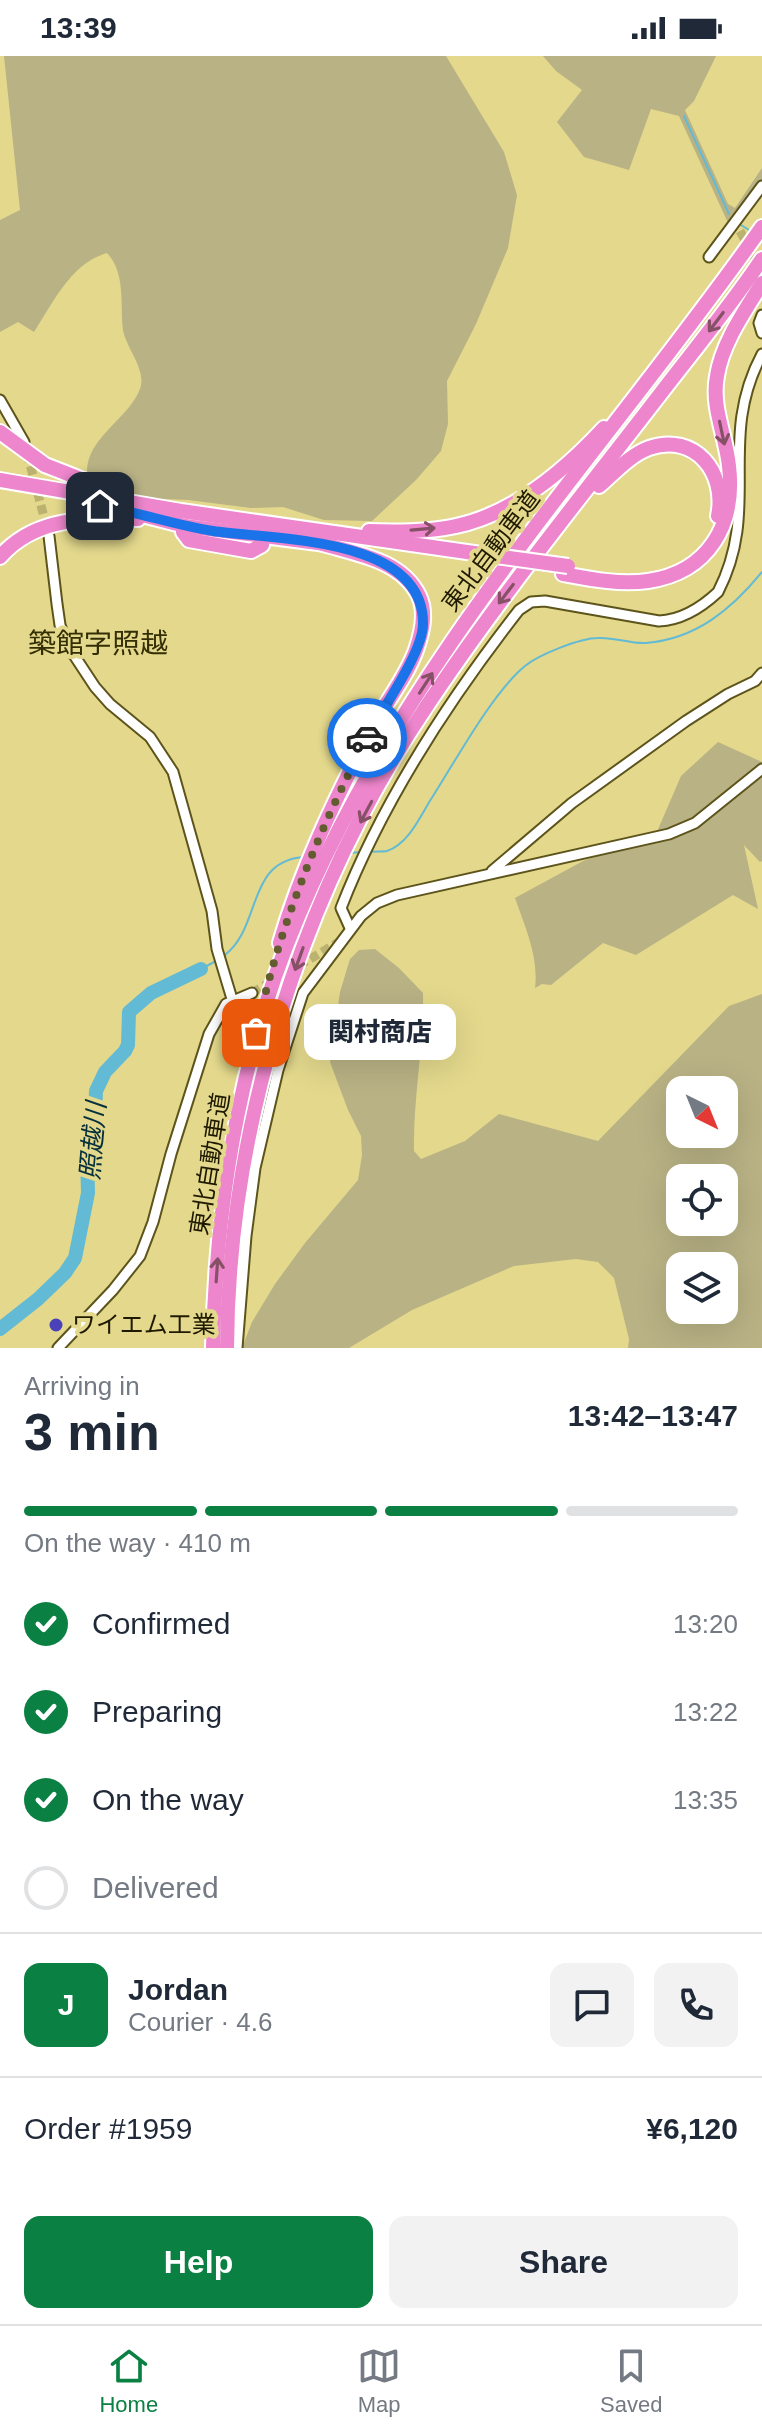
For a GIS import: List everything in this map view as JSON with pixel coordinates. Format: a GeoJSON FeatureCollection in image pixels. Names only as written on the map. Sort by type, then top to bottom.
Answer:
{"type":"FeatureCollection","features":[{"type":"Feature","properties":{"kind":"highway","name":"東北自動車道"},"geometry":{"type":"LineString","coordinates":[[213,1348],[222,1218],[237,1117],[275,961],[324,846],[451,643],[522,544],[762,227]]}},
{"type":"Feature","properties":{"kind":"highway","name":"東北自動車道"},"geometry":{"type":"LineString","coordinates":[[227,1348],[236,1222],[252,1122],[291,981],[348,845],[424,710],[503,598],[762,259]]}},
{"type":"Feature","properties":{"kind":"highway"},"geometry":{"type":"LineString","coordinates":[[565,570],[604,581],[649,581],[676,574],[699,560],[714,544],[726,523],[730,496],[729,466],[716,406],[717,376],[726,347],[762,283]]}},
{"type":"Feature","properties":{"kind":"highway"},"geometry":{"type":"LineString","coordinates":[[179,528],[279,539],[456,526],[512,504],[569,462],[601,431],[668,355]]}},
{"type":"Feature","properties":{"kind":"highway"},"geometry":{"type":"LineString","coordinates":[[0,432],[45,465],[157,514],[179,528],[262,545],[279,539]]}},
{"type":"Feature","properties":{"kind":"highway"},"geometry":{"type":"LineString","coordinates":[[0,489],[157,514],[255,520],[319,536],[565,570],[638,573],[668,568],[698,549],[712,532],[719,512],[720,487],[711,466],[700,456],[677,446],[662,445],[648,448],[629,460],[571,512]]}},
{"type":"Feature","properties":{"kind":"highway"},"geometry":{"type":"LineString","coordinates":[[0,480],[157,514]]}},
{"type":"Feature","properties":{"kind":"highway"},"geometry":{"type":"LineString","coordinates":[[0,557],[8,547],[52,524],[157,514]]}},
{"type":"Feature","properties":{"kind":"highway"},"geometry":{"type":"LineString","coordinates":[[319,536],[396,570],[410,583],[420,599],[423,626],[415,654],[346,778],[324,846]]}},
{"type":"Feature","properties":{"kind":"street"},"geometry":{"type":"LineString","coordinates":[[709,257],[736,229],[762,186]]}},
{"type":"Feature","properties":{"kind":"street"},"geometry":{"type":"LineString","coordinates":[[762,315],[759,323],[762,333]]}},
{"type":"Feature","properties":{"kind":"street"},"geometry":{"type":"LineString","coordinates":[[752,441],[749,392],[762,354]]}},
{"type":"Feature","properties":{"kind":"street"},"geometry":{"type":"LineString","coordinates":[[0,400],[24,442]]}},
{"type":"Feature","properties":{"kind":"street"},"geometry":{"type":"LineString","coordinates":[[49,536],[60,625],[68,646],[95,687],[110,704],[150,737],[173,772],[212,911],[217,949],[232,999]]}},
{"type":"Feature","properties":{"kind":"street"},"geometry":{"type":"LineString","coordinates":[[350,928],[341,908],[369,842],[449,706],[519,610],[531,602],[545,601],[659,621],[674,619],[700,607],[742,565]]}},
{"type":"Feature","properties":{"kind":"street"},"geometry":{"type":"LineString","coordinates":[[490,873],[572,803],[686,721],[755,681],[762,673]]}},
{"type":"Feature","properties":{"kind":"street"},"geometry":{"type":"LineString","coordinates":[[237,1348],[255,1168],[278,1070],[303,993],[350,928],[377,903],[490,873],[669,834],[695,823],[762,769]]}},
{"type":"Feature","properties":{"kind":"street"},"geometry":{"type":"LineString","coordinates":[[58,1348],[113,1290],[140,1256],[209,1034],[221,1011],[232,999],[252,993]]}},
{"type":"Feature","properties":{"kind":"shaded area"},"geometry":{"type":"Polygon","coordinates":[[[4,56],[446,56],[504,152],[517,195],[508,248],[476,324],[447,381],[448,424],[441,451],[416,480],[372,521],[324,520],[283,507],[251,508],[188,500],[163,499],[124,504],[92,489],[87,473],[89,459],[101,438],[135,399],[140,389],[141,374],[123,330],[120,280],[107,253],[83,265],[73,275],[34,332],[18,322],[0,332],[0,220],[20,210],[4,56]]]}},
{"type":"Feature","properties":{"kind":"shaded area"},"geometry":{"type":"Polygon","coordinates":[[[543,56],[716,56],[694,101],[685,110],[728,204],[735,208],[762,168],[762,181],[729,225],[679,116],[651,109],[629,170],[584,157],[557,122],[582,90],[556,71],[543,56]]]}},
{"type":"Feature","properties":{"kind":"shaded area"},"geometry":{"type":"Polygon","coordinates":[[[718,742],[762,762],[762,861],[744,845],[758,909],[733,895],[636,955],[603,943],[551,985],[542,984],[535,988],[533,954],[515,898],[583,861],[656,834],[681,776],[718,742]]]}},
{"type":"Feature","properties":{"kind":"shaded area"},"geometry":{"type":"Polygon","coordinates":[[[375,949],[423,993],[414,1131],[414,1151],[421,1159],[465,1141],[499,1114],[598,1141],[729,1006],[762,994],[762,1348],[628,1348],[629,1339],[614,1278],[598,1262],[576,1259],[514,1266],[412,1310],[349,1348],[242,1348],[252,1322],[275,1284],[358,1180],[361,1136],[330,1062],[340,992],[350,959],[359,950],[375,949]]]}},
{"type":"Feature","properties":{"kind":"waterway"},"geometry":{"type":"LineString","coordinates":[[684,116],[729,214]]}},
{"type":"Feature","properties":{"kind":"waterway"},"geometry":{"type":"LineString","coordinates":[[741,225],[749,230]]}},
{"type":"Feature","properties":{"kind":"waterway"},"geometry":{"type":"LineString","coordinates":[[369,852],[387,851],[408,835],[488,709],[525,666],[560,648],[590,639],[646,643],[697,629],[725,610],[762,572]]}},
{"type":"Feature","properties":{"kind":"waterway"},"geometry":{"type":"LineString","coordinates":[[349,853],[362,852]]}},
{"type":"Feature","properties":{"kind":"waterway"},"geometry":{"type":"LineString","coordinates":[[225,955],[237,943],[256,897],[272,870],[285,861],[303,857]]}},
{"type":"Feature","properties":{"kind":"waterway"},"geometry":{"type":"LineString","coordinates":[[201,969],[216,961]]}},
{"type":"Feature","properties":{"kind":"waterway","name":"照越川"},"geometry":{"type":"LineString","coordinates":[[0,1329],[38,1299],[65,1273],[75,1258],[88,1193],[87,1154],[95,1116],[96,1091],[105,1072],[128,1045],[129,1012],[151,993],[201,969]]}},
{"type":"Feature","properties":{"kind":"tunnel"},"geometry":{"type":"LineString","coordinates":[[740,231],[762,272]]}},
{"type":"Feature","properties":{"kind":"tunnel"},"geometry":{"type":"LineString","coordinates":[[27,453],[48,532]]}},
{"type":"Feature","properties":{"kind":"tunnel"},"geometry":{"type":"LineString","coordinates":[[252,993],[339,942]]}},
{"type":"Feature","properties":{"kind":"way so far"},"geometry":{"type":"LineString","coordinates":[[256,1033],[283,932],[346,778],[367,738]]}},
{"type":"Feature","properties":{"kind":"place","name":"関村商店"},"geometry":{"type":"Point","coordinates":[256,1033]}},
{"type":"Feature","properties":{"kind":"place","name":"ワイエム工業"},"geometry":{"type":"Point","coordinates":[56,1325]}},
{"type":"Feature","properties":{"kind":"district","name":"築館字照越"},"geometry":{"type":"Point","coordinates":[98,643]}},
{"type":"Feature","properties":{"kind":"route"},"geometry":{"type":"LineString","coordinates":[[100,506],[185,526],[320,543],[375,559],[396,570],[410,583],[420,599],[423,626],[415,654],[367,738]]}}]}
